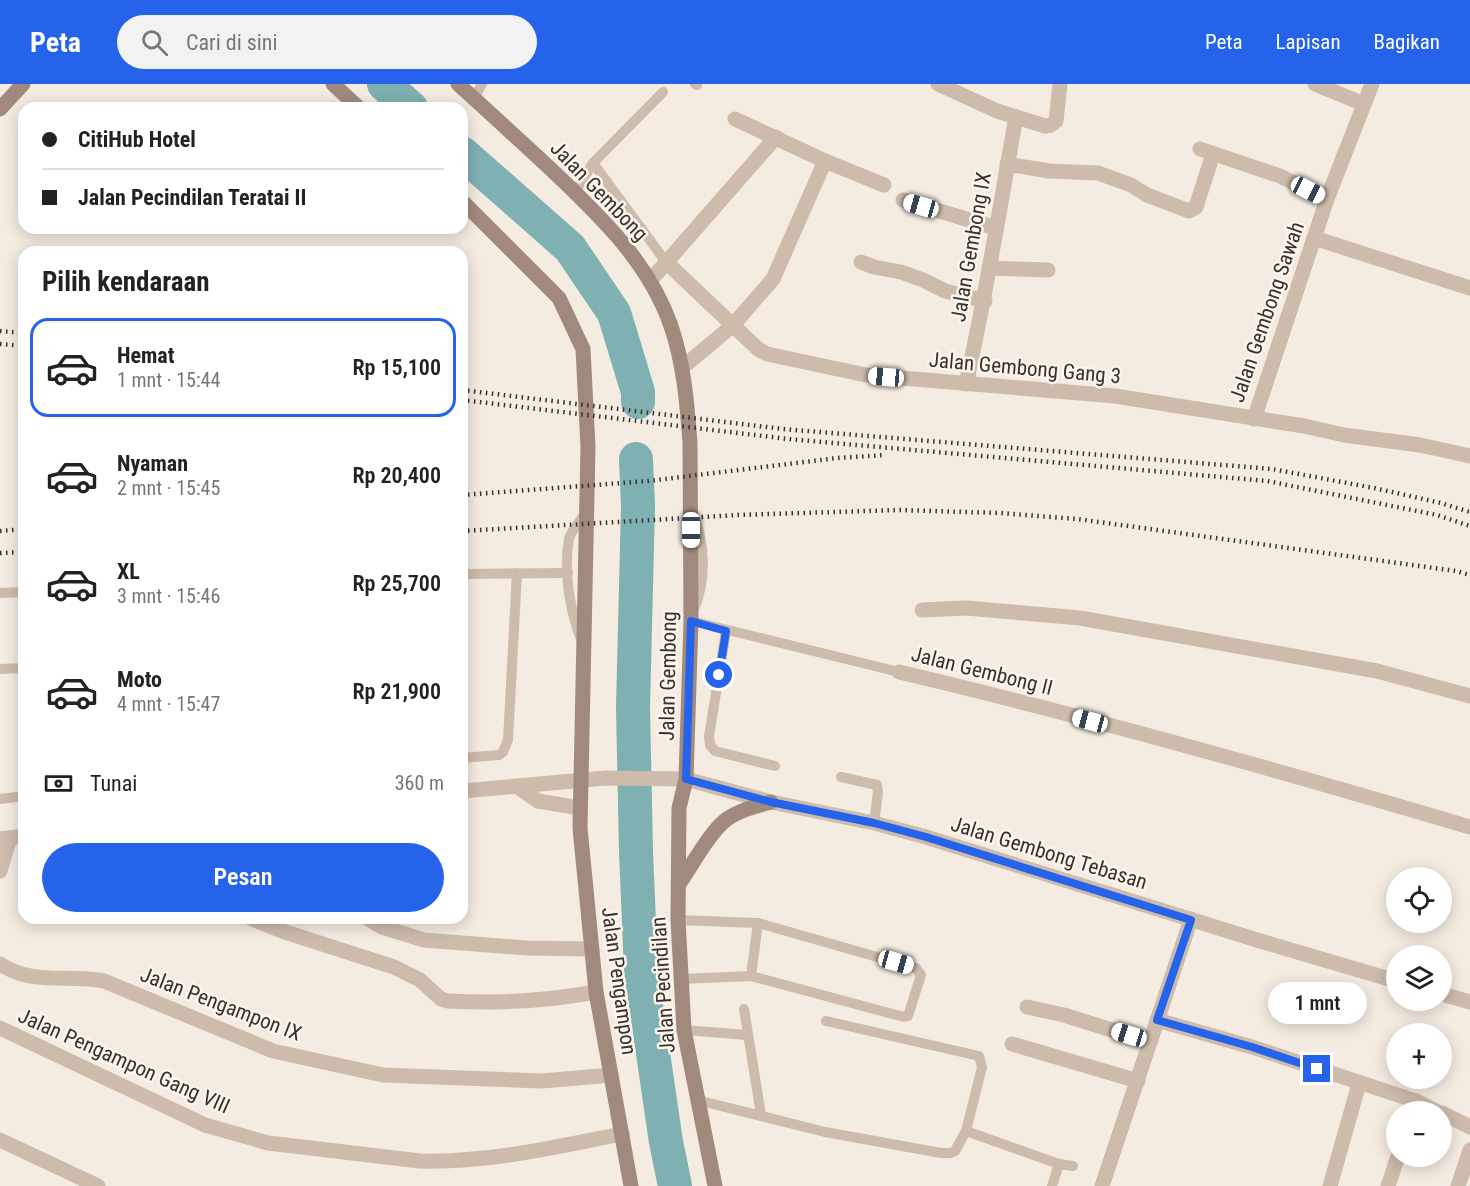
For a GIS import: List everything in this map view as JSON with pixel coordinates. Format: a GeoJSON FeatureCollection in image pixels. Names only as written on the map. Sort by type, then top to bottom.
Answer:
{"type":"FeatureCollection","features":[{"type":"Feature","properties":{"kind":"main road"},"geometry":{"type":"LineString","coordinates":[[0,109],[24,84]]}},
{"type":"Feature","properties":{"kind":"main road"},"geometry":{"type":"LineString","coordinates":[[333,84],[353,102]]}},
{"type":"Feature","properties":{"kind":"main road","name":"Jalan Gembong"},"geometry":{"type":"LineString","coordinates":[[458,84],[575,192],[629,249],[650,281],[670,324],[682,368],[689,418],[691,618],[686,779]]}},
{"type":"Feature","properties":{"kind":"main road"},"geometry":{"type":"LineString","coordinates":[[468,207],[559,298],[583,349],[587,415],[587,512],[580,780]]}},
{"type":"Feature","properties":{"kind":"main road","name":"Jalan Pecindilan"},"geometry":{"type":"LineString","coordinates":[[686,779],[679,808],[678,920],[684,1030],[715,1186]]}},
{"type":"Feature","properties":{"kind":"main road","name":"Jalan Pengampon"},"geometry":{"type":"LineString","coordinates":[[580,780],[582,859],[596,992],[632,1186]]}},
{"type":"Feature","properties":{"kind":"main road"},"geometry":{"type":"LineString","coordinates":[[679,884],[717,828],[726,819],[741,811],[771,802]]}},
{"type":"Feature","properties":{"kind":"street"},"geometry":{"type":"LineString","coordinates":[[938,84],[997,111],[1045,126],[1052,125],[1056,121],[1060,84]]}},
{"type":"Feature","properties":{"kind":"street"},"geometry":{"type":"LineString","coordinates":[[1315,84],[1364,104]]}},
{"type":"Feature","properties":{"kind":"street","name":"Jalan Gembong Sawah"},"geometry":{"type":"LineString","coordinates":[[1254,418],[1327,199],[1372,84]]}},
{"type":"Feature","properties":{"kind":"street","name":"Jalan Gembong IX"},"geometry":{"type":"LineString","coordinates":[[966,384],[984,301],[1016,117]]}},
{"type":"Feature","properties":{"kind":"street"},"geometry":{"type":"LineString","coordinates":[[735,119],[884,186]]}},
{"type":"Feature","properties":{"kind":"street"},"geometry":{"type":"LineString","coordinates":[[650,281],[776,137]]}},
{"type":"Feature","properties":{"kind":"street"},"geometry":{"type":"LineString","coordinates":[[1007,164],[1049,171],[1098,173],[1189,211],[1196,207],[1206,152],[1280,176],[1327,199]]}},
{"type":"Feature","properties":{"kind":"street"},"geometry":{"type":"LineString","coordinates":[[682,368],[733,325],[773,279],[825,161]]}},
{"type":"Feature","properties":{"kind":"street"},"geometry":{"type":"LineString","coordinates":[[903,201],[996,228]]}},
{"type":"Feature","properties":{"kind":"street"},"geometry":{"type":"LineString","coordinates":[[1314,238],[1470,288]]}},
{"type":"Feature","properties":{"kind":"street","name":"Jalan Gembong Gang 3"},"geometry":{"type":"LineString","coordinates":[[666,262],[758,349],[767,354],[866,375],[1096,394],[1304,426],[1344,435],[1420,445],[1470,456]]}},
{"type":"Feature","properties":{"kind":"street"},"geometry":{"type":"LineString","coordinates":[[861,262],[901,272],[945,291],[984,301]]}},
{"type":"Feature","properties":{"kind":"street"},"geometry":{"type":"LineString","coordinates":[[989,268],[1048,270]]}},
{"type":"Feature","properties":{"kind":"street"},"geometry":{"type":"LineString","coordinates":[[922,610],[966,608],[1080,618],[1377,671],[1470,696]]}},
{"type":"Feature","properties":{"kind":"street","name":"Jalan Gembong II"},"geometry":{"type":"LineString","coordinates":[[899,672],[987,692],[1470,826]]}},
{"type":"Feature","properties":{"kind":"street","name":"Jalan Gembong Tebasan"},"geometry":{"type":"LineString","coordinates":[[468,791],[606,778],[686,779],[771,802],[874,823],[937,840],[1191,920],[1386,978]]}},
{"type":"Feature","properties":{"kind":"street"},"geometry":{"type":"LineString","coordinates":[[518,787],[538,801],[580,808]]}},
{"type":"Feature","properties":{"kind":"street"},"geometry":{"type":"LineString","coordinates":[[0,871],[11,838]]}},
{"type":"Feature","properties":{"kind":"street"},"geometry":{"type":"LineString","coordinates":[[1102,1186],[1191,920]]}},
{"type":"Feature","properties":{"kind":"street"},"geometry":{"type":"LineString","coordinates":[[377,924],[424,940],[527,948],[592,948]]}},
{"type":"Feature","properties":{"kind":"street"},"geometry":{"type":"LineString","coordinates":[[282,925],[414,976],[441,999],[517,1002],[548,1000],[596,992]]}},
{"type":"Feature","properties":{"kind":"street","name":"Jalan Pengampon IX"},"geometry":{"type":"LineString","coordinates":[[0,964],[12,972],[28,977],[83,978],[104,981],[273,1051],[383,1075],[542,1081],[611,1075]]}},
{"type":"Feature","properties":{"kind":"street"},"geometry":{"type":"LineString","coordinates":[[1452,997],[1470,1002]]}},
{"type":"Feature","properties":{"kind":"street"},"geometry":{"type":"LineString","coordinates":[[1027,1007],[1064,1015],[1150,1042]]}},
{"type":"Feature","properties":{"kind":"street"},"geometry":{"type":"LineString","coordinates":[[1157,1020],[1252,1047],[1402,1101]]}},
{"type":"Feature","properties":{"kind":"street","name":"Jalan Pengampon Gang VIII"},"geometry":{"type":"LineString","coordinates":[[0,1028],[205,1125],[268,1143],[420,1161],[440,1161],[520,1154],[622,1134]]}},
{"type":"Feature","properties":{"kind":"street"},"geometry":{"type":"LineString","coordinates":[[1012,1044],[1138,1081]]}},
{"type":"Feature","properties":{"kind":"street"},"geometry":{"type":"LineString","coordinates":[[1330,1186],[1359,1084]]}},
{"type":"Feature","properties":{"kind":"street"},"geometry":{"type":"LineString","coordinates":[[1452,1118],[1470,1126]]}},
{"type":"Feature","properties":{"kind":"street"},"geometry":{"type":"LineString","coordinates":[[0,1140],[98,1186]]}},
{"type":"Feature","properties":{"kind":"street"},"geometry":{"type":"LineString","coordinates":[[1458,1186],[1470,1150]]}},
{"type":"Feature","properties":{"kind":"street"},"geometry":{"type":"LineString","coordinates":[[1388,1186],[1394,1167]]}},
{"type":"Feature","properties":{"kind":"lane"},"geometry":{"type":"LineString","coordinates":[[474,98],[482,84]]}},
{"type":"Feature","properties":{"kind":"lane"},"geometry":{"type":"LineString","coordinates":[[575,192],[593,164],[663,92]]}},
{"type":"Feature","properties":{"kind":"lane"},"geometry":{"type":"LineString","coordinates":[[593,164],[666,262]]}},
{"type":"Feature","properties":{"kind":"lane"},"geometry":{"type":"LineString","coordinates":[[583,645],[572,617],[568,573],[569,540],[572,532],[587,512]]}},
{"type":"Feature","properties":{"kind":"lane"},"geometry":{"type":"LineString","coordinates":[[468,758],[499,755],[503,752],[508,740],[518,573]]}},
{"type":"Feature","properties":{"kind":"lane"},"geometry":{"type":"LineString","coordinates":[[468,574],[568,573]]}},
{"type":"Feature","properties":{"kind":"lane"},"geometry":{"type":"LineString","coordinates":[[0,593],[18,592]]}},
{"type":"Feature","properties":{"kind":"lane","name":"Jalan Gembong II"},"geometry":{"type":"LineString","coordinates":[[691,618],[726,631],[899,672]]}},
{"type":"Feature","properties":{"kind":"lane"},"geometry":{"type":"LineString","coordinates":[[726,631],[709,736],[710,745],[715,751],[775,766]]}},
{"type":"Feature","properties":{"kind":"lane"},"geometry":{"type":"LineString","coordinates":[[0,669],[18,668]]}},
{"type":"Feature","properties":{"kind":"lane"},"geometry":{"type":"LineString","coordinates":[[841,777],[877,785],[874,823]]}},
{"type":"Feature","properties":{"kind":"lane"},"geometry":{"type":"LineString","coordinates":[[0,799],[18,797]]}},
{"type":"Feature","properties":{"kind":"lane"},"geometry":{"type":"LineString","coordinates":[[678,920],[759,923],[916,968],[921,975],[908,1016],[904,1017],[752,976],[681,979]]}},
{"type":"Feature","properties":{"kind":"lane"},"geometry":{"type":"LineString","coordinates":[[752,976],[759,923]]}},
{"type":"Feature","properties":{"kind":"lane"},"geometry":{"type":"LineString","coordinates":[[744,1009],[761,1115]]}},
{"type":"Feature","properties":{"kind":"lane"},"geometry":{"type":"LineString","coordinates":[[697,1100],[825,1132],[948,1154],[958,1148],[966,1131],[982,1067],[979,1056],[826,1021]]}},
{"type":"Feature","properties":{"kind":"lane"},"geometry":{"type":"LineString","coordinates":[[684,1030],[747,1035]]}},
{"type":"Feature","properties":{"kind":"lane"},"geometry":{"type":"LineString","coordinates":[[966,1131],[1059,1164],[1073,1166]]}},
{"type":"Feature","properties":{"kind":"lane"},"geometry":{"type":"LineString","coordinates":[[1052,1186],[1059,1164]]}},
{"type":"Feature","properties":{"kind":"waterway"},"geometry":{"type":"LineString","coordinates":[[384,84],[404,102]]}},
{"type":"Feature","properties":{"kind":"waterway"},"geometry":{"type":"LineString","coordinates":[[468,158],[570,248],[614,313],[638,392],[638,402]]}},
{"type":"Feature","properties":{"kind":"waterway"},"geometry":{"type":"LineString","coordinates":[[636,459],[638,506],[633,707],[641,971],[666,1142],[675,1186]]}},
{"type":"Feature","properties":{"kind":"railway"},"geometry":{"type":"LineString","coordinates":[[0,331],[18,332]]}},
{"type":"Feature","properties":{"kind":"railway"},"geometry":{"type":"LineString","coordinates":[[0,344],[18,346]]}},
{"type":"Feature","properties":{"kind":"railway"},"geometry":{"type":"LineString","coordinates":[[468,391],[783,429],[1272,469],[1374,488],[1470,512]]}},
{"type":"Feature","properties":{"kind":"railway"},"geometry":{"type":"LineString","coordinates":[[468,401],[788,439],[1267,481],[1437,515],[1470,526]]}},
{"type":"Feature","properties":{"kind":"railway"},"geometry":{"type":"LineString","coordinates":[[468,495],[648,481],[837,458],[886,455]]}},
{"type":"Feature","properties":{"kind":"railway"},"geometry":{"type":"LineString","coordinates":[[468,531],[738,515],[898,510],[1000,513],[1077,519],[1456,571],[1470,575]]}},
{"type":"Feature","properties":{"kind":"railway"},"geometry":{"type":"LineString","coordinates":[[0,531],[18,530]]}},
{"type":"Feature","properties":{"kind":"railway"},"geometry":{"type":"LineString","coordinates":[[0,553],[18,552]]}},
{"type":"Feature","properties":{"kind":"route"},"geometry":{"type":"LineString","coordinates":[[719,675],[726,631],[691,621],[686,779],[771,802],[874,823],[926,837],[1191,920],[1157,1020],[1252,1047],[1317,1069]]}}]}
